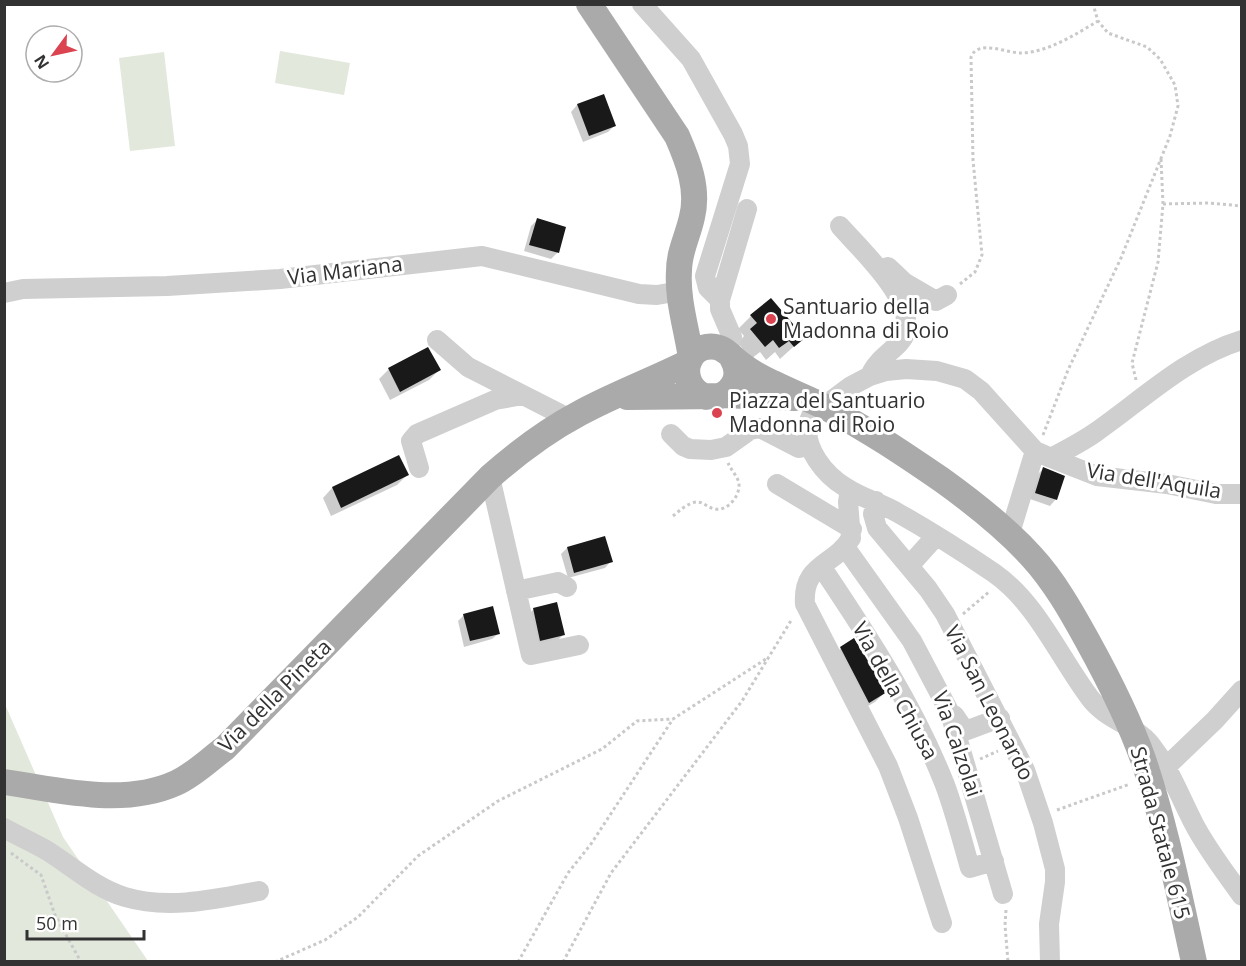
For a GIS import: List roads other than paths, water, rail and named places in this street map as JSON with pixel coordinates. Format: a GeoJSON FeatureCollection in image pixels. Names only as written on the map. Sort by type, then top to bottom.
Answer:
{"type":"FeatureCollection","features":[{"type":"Feature","properties":{"kind":"main road"},"geometry":{"type":"LineString","coordinates":[[589,4],[677,136],[687,159],[694,199],[693,216],[680,260],[681,296],[690,360],[686,374],[690,385],[695,391],[714,396],[816,403]]}},
{"type":"Feature","properties":{"kind":"main road"},"geometry":{"type":"LineString","coordinates":[[681,296],[688,316],[699,331],[760,377],[816,403]]}},
{"type":"Feature","properties":{"kind":"main road"},"geometry":{"type":"LineString","coordinates":[[690,360],[702,349],[713,347],[728,353],[736,364],[737,376],[732,387],[714,396]]}},
{"type":"Feature","properties":{"kind":"main road","name":"Via della Pineta"},"geometry":{"type":"LineString","coordinates":[[4,782],[107,796],[145,793],[177,782],[225,748],[490,477],[521,451],[570,419],[690,360]]}},
{"type":"Feature","properties":{"kind":"main road","name":"Via della Pineta"},"geometry":{"type":"LineString","coordinates":[[600,404],[632,397],[714,396]]}},
{"type":"Feature","properties":{"kind":"main road","name":"Strada Statale 615"},"geometry":{"type":"LineString","coordinates":[[816,403],[894,447],[969,500],[1010,533],[1039,565],[1071,612],[1103,668],[1131,729],[1157,772],[1194,962]]}},
{"type":"Feature","properties":{"kind":"street"},"geometry":{"type":"LineString","coordinates":[[642,4],[691,59],[738,146],[740,164],[706,267],[705,276],[708,288],[720,300]]}},
{"type":"Feature","properties":{"kind":"street"},"geometry":{"type":"LineString","coordinates":[[728,353],[732,337],[720,309],[720,300],[747,209]]}},
{"type":"Feature","properties":{"kind":"street"},"geometry":{"type":"LineString","coordinates":[[840,226],[893,289],[907,320],[904,334],[898,345],[886,353],[873,367],[870,376]]}},
{"type":"Feature","properties":{"kind":"street","name":"Via Mariana"},"geometry":{"type":"LineString","coordinates":[[4,293],[22,289],[167,286],[280,279],[482,256],[639,294],[681,296]]}},
{"type":"Feature","properties":{"kind":"street"},"geometry":{"type":"LineString","coordinates":[[869,259],[887,266],[905,283],[936,301],[947,295]]}},
{"type":"Feature","properties":{"kind":"street"},"geometry":{"type":"LineString","coordinates":[[437,340],[468,367],[570,419]]}},
{"type":"Feature","properties":{"kind":"street"},"geometry":{"type":"LineString","coordinates":[[1010,533],[1043,454],[1095,432],[1146,394],[1212,352],[1242,340]]}},
{"type":"Feature","properties":{"kind":"street","name":"Via dell'Aquila"},"geometry":{"type":"LineString","coordinates":[[816,403],[870,376],[886,371],[906,369],[937,371],[965,379],[981,391],[1043,454],[1097,476],[1167,484],[1216,494],[1242,494]]}},
{"type":"Feature","properties":{"kind":"street"},"geometry":{"type":"LineString","coordinates":[[419,468],[411,441],[417,434],[487,404],[523,395]]}},
{"type":"Feature","properties":{"kind":"street"},"geometry":{"type":"LineString","coordinates":[[816,403],[808,422],[807,433],[810,446],[829,473],[850,490],[876,501],[936,536],[1002,580],[1019,596],[1095,704],[1113,719],[1131,729]]}},
{"type":"Feature","properties":{"kind":"street"},"geometry":{"type":"LineString","coordinates":[[671,434],[690,450],[715,450],[726,447],[749,431],[758,428],[799,448],[810,446]]}},
{"type":"Feature","properties":{"kind":"street"},"geometry":{"type":"LineString","coordinates":[[490,477],[531,656],[579,645]]}},
{"type":"Feature","properties":{"kind":"street"},"geometry":{"type":"LineString","coordinates":[[777,484],[848,538]]}},
{"type":"Feature","properties":{"kind":"street"},"geometry":{"type":"LineString","coordinates":[[850,490],[848,538],[811,574],[806,584],[805,604],[888,766],[908,818],[942,923]]}},
{"type":"Feature","properties":{"kind":"street","name":"Via San Leonardo"},"geometry":{"type":"LineString","coordinates":[[876,501],[873,514],[877,528],[933,597],[951,625],[1014,744],[1029,779],[1041,815],[1055,873],[1050,919],[1050,962]]}},
{"type":"Feature","properties":{"kind":"street"},"geometry":{"type":"LineString","coordinates":[[909,566],[936,536]]}},
{"type":"Feature","properties":{"kind":"street","name":"Via Calzolai"},"geometry":{"type":"LineString","coordinates":[[848,538],[912,641],[950,713],[1003,894]]}},
{"type":"Feature","properties":{"kind":"street","name":"Via della Chiusa"},"geometry":{"type":"LineString","coordinates":[[820,566],[884,663],[924,739],[949,796],[970,868],[994,861]]}},
{"type":"Feature","properties":{"kind":"street"},"geometry":{"type":"LineString","coordinates":[[516,591],[558,582],[567,587]]}},
{"type":"Feature","properties":{"kind":"street"},"geometry":{"type":"LineString","coordinates":[[1242,690],[1215,720],[1157,772],[1242,896]]}},
{"type":"Feature","properties":{"kind":"street"},"geometry":{"type":"LineString","coordinates":[[950,713],[956,716],[965,731],[1000,718]]}},
{"type":"Feature","properties":{"kind":"street"},"geometry":{"type":"LineString","coordinates":[[4,828],[45,849],[103,888],[125,897],[143,901],[204,901],[259,891]]}},
{"type":"Feature","properties":{"kind":"place","name":"Santuario della Madonna di Roio"},"geometry":{"type":"Point","coordinates":[771,319]}},
{"type":"Feature","properties":{"kind":"place","name":"Piazza del Santuario Madonna di Roio"},"geometry":{"type":"Point","coordinates":[717,413]}}]}
